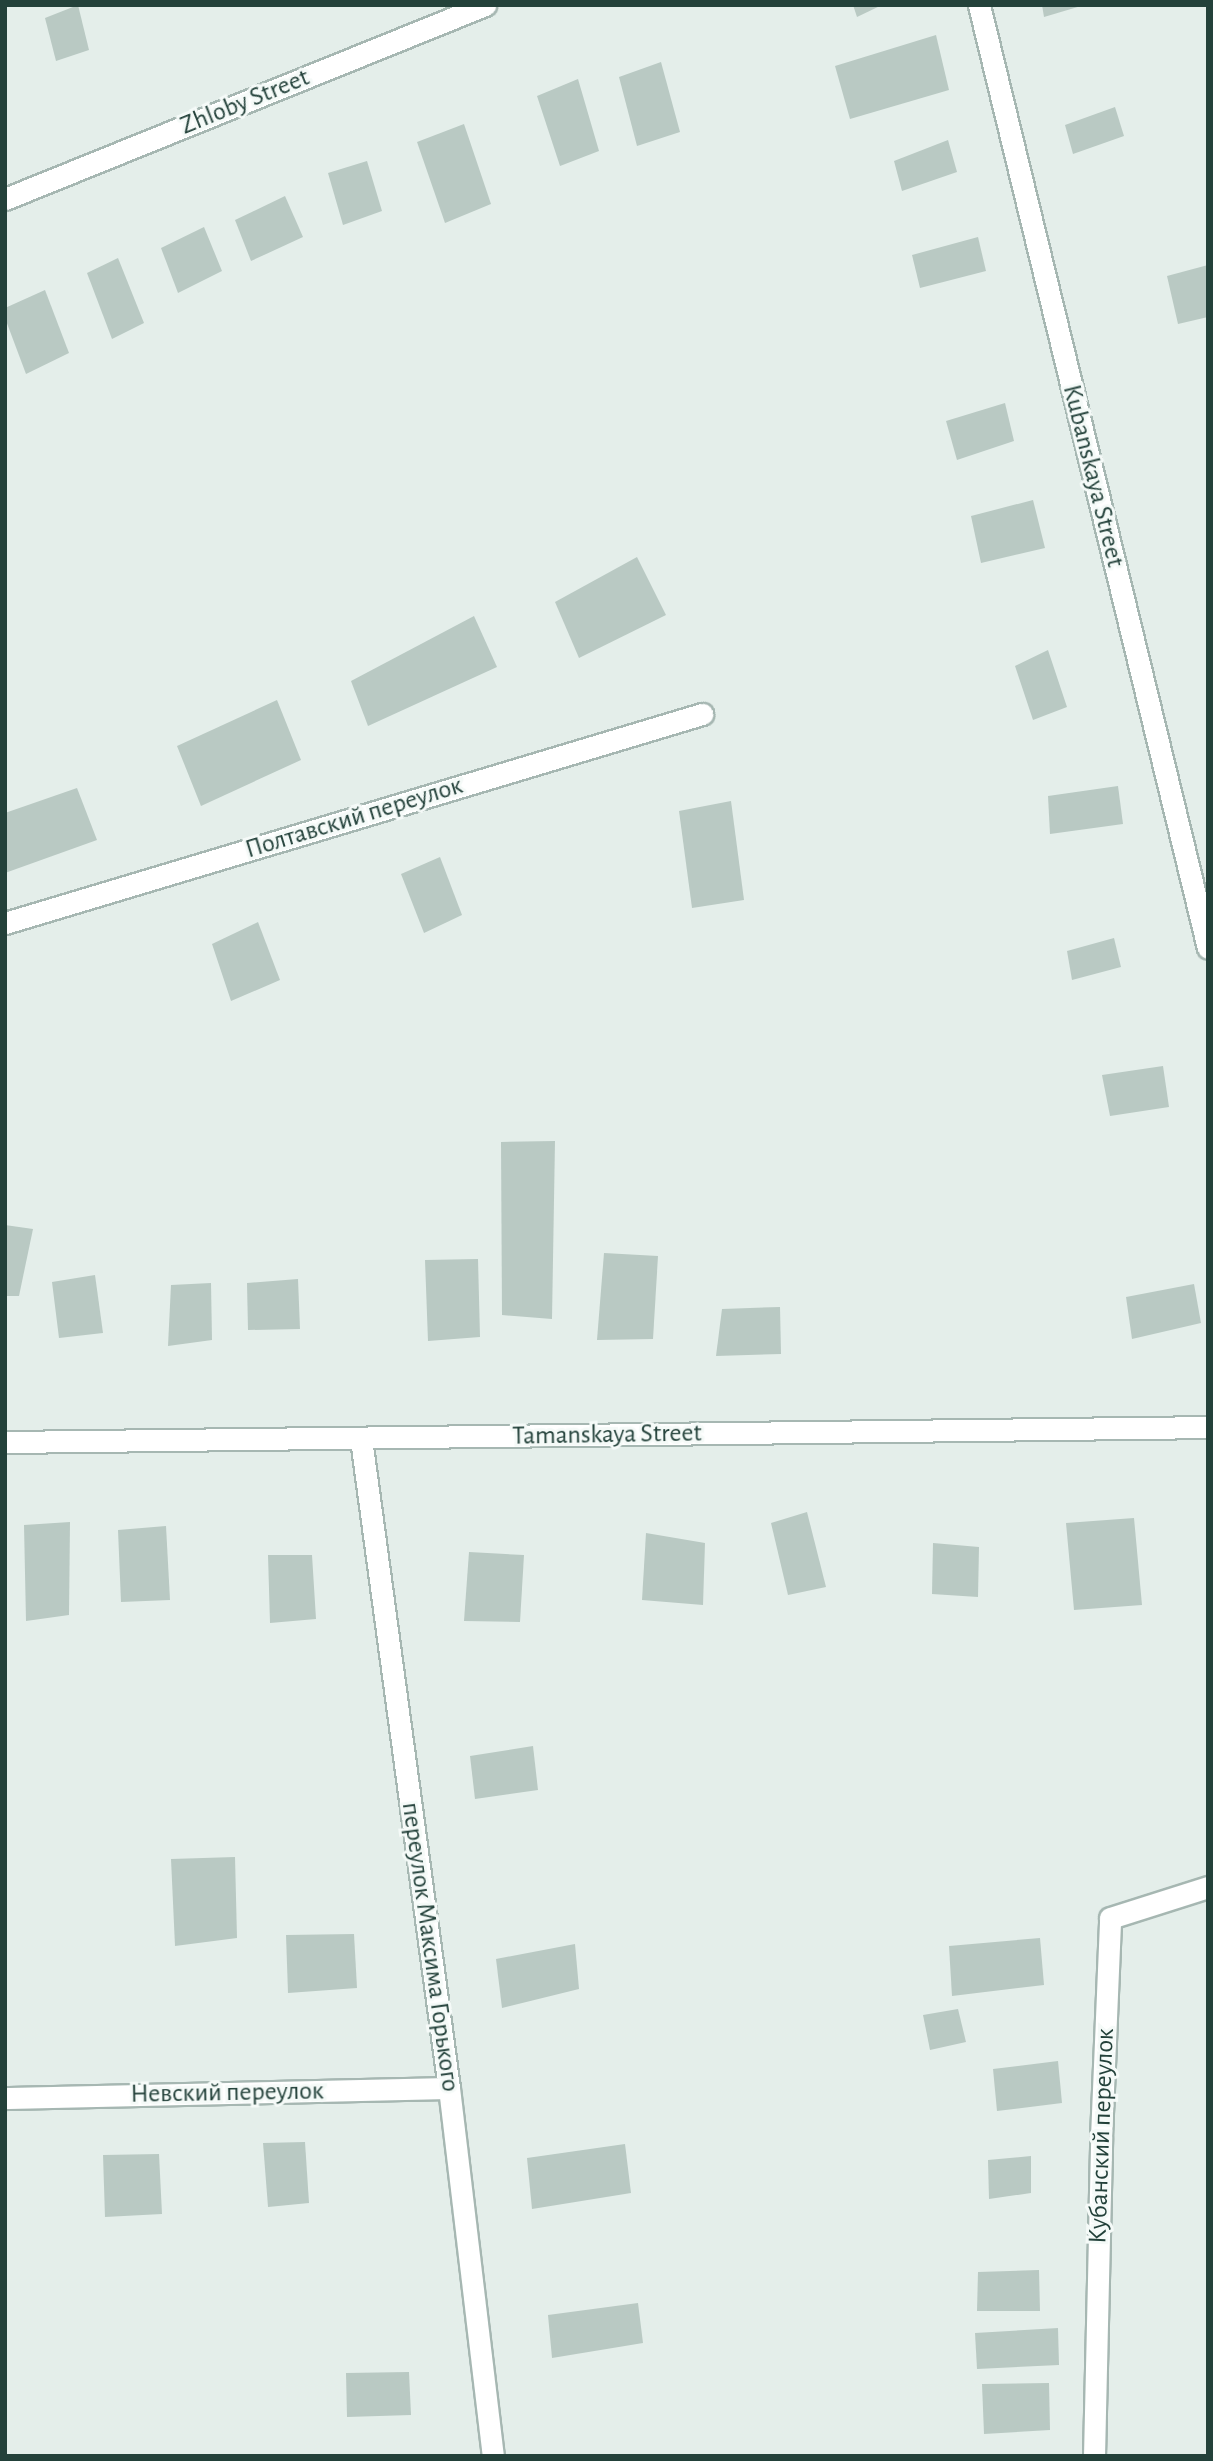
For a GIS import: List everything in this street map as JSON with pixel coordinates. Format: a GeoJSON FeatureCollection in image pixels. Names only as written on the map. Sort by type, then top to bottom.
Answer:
{"type":"FeatureCollection","features":[{"type":"Feature","properties":{"kind":"street","name":"Zhloby Street"},"geometry":{"type":"LineString","coordinates":[[5,199],[485,5]]}},
{"type":"Feature","properties":{"kind":"street","name":"Kubanskaya Street"},"geometry":{"type":"LineString","coordinates":[[979,5],[1208,948]]}},
{"type":"Feature","properties":{"kind":"street","name":"Полтавский переулок"},"geometry":{"type":"LineString","coordinates":[[5,923],[702,713]]}},
{"type":"Feature","properties":{"kind":"street","name":"Tamanskaya Street"},"geometry":{"type":"LineString","coordinates":[[5,1442],[1208,1427]]}},
{"type":"Feature","properties":{"kind":"street","name":"переулок Максима Горького"},"geometry":{"type":"LineString","coordinates":[[361,1439],[449,2088],[493,2456]]}},
{"type":"Feature","properties":{"kind":"street","name":"Кубанский переулок"},"geometry":{"type":"LineString","coordinates":[[1094,2456],[1101,2137],[1110,1919],[1208,1888]]}},
{"type":"Feature","properties":{"kind":"street","name":"Невский переулок"},"geometry":{"type":"LineString","coordinates":[[5,2098],[449,2088]]}},
{"type":"Feature","properties":{"kind":"building"},"geometry":{"type":"Polygon","coordinates":[[[78,5],[89,50],[56,61],[45,18],[78,5]]]}},
{"type":"Feature","properties":{"kind":"building"},"geometry":{"type":"Polygon","coordinates":[[[853,5],[882,5],[857,17],[853,5]]]}},
{"type":"Feature","properties":{"kind":"building"},"geometry":{"type":"Polygon","coordinates":[[[1042,5],[1081,5],[1081,6],[1044,17],[1042,5]]]}},
{"type":"Feature","properties":{"kind":"building"},"geometry":{"type":"Polygon","coordinates":[[[936,35],[949,90],[850,119],[835,66],[936,35]]]}},
{"type":"Feature","properties":{"kind":"building"},"geometry":{"type":"Polygon","coordinates":[[[661,62],[680,132],[637,146],[619,77],[661,62]]]}},
{"type":"Feature","properties":{"kind":"building"},"geometry":{"type":"Polygon","coordinates":[[[578,79],[599,151],[560,166],[537,96],[578,79]]]}},
{"type":"Feature","properties":{"kind":"building"},"geometry":{"type":"Polygon","coordinates":[[[1115,107],[1124,136],[1073,154],[1065,125],[1115,107]]]}},
{"type":"Feature","properties":{"kind":"building"},"geometry":{"type":"Polygon","coordinates":[[[464,124],[491,204],[445,223],[417,142],[464,124]]]}},
{"type":"Feature","properties":{"kind":"building"},"geometry":{"type":"Polygon","coordinates":[[[948,140],[957,172],[902,191],[894,161],[948,140]]]}},
{"type":"Feature","properties":{"kind":"building"},"geometry":{"type":"Polygon","coordinates":[[[367,161],[382,211],[343,225],[328,173],[367,161]]]}},
{"type":"Feature","properties":{"kind":"building"},"geometry":{"type":"Polygon","coordinates":[[[285,196],[303,237],[251,261],[235,220],[285,196]]]}},
{"type":"Feature","properties":{"kind":"building"},"geometry":{"type":"Polygon","coordinates":[[[204,227],[222,271],[178,293],[161,248],[204,227]]]}},
{"type":"Feature","properties":{"kind":"building"},"geometry":{"type":"Polygon","coordinates":[[[978,237],[986,271],[920,288],[912,255],[978,237]]]}},
{"type":"Feature","properties":{"kind":"building"},"geometry":{"type":"Polygon","coordinates":[[[118,258],[144,323],[112,339],[87,273],[118,258]]]}},
{"type":"Feature","properties":{"kind":"building"},"geometry":{"type":"Polygon","coordinates":[[[1208,265],[1208,317],[1178,324],[1167,276],[1208,265]]]}},
{"type":"Feature","properties":{"kind":"building"},"geometry":{"type":"Polygon","coordinates":[[[45,290],[69,353],[26,374],[5,318],[5,308],[45,290]]]}},
{"type":"Feature","properties":{"kind":"building"},"geometry":{"type":"Polygon","coordinates":[[[1005,403],[1014,441],[957,460],[946,421],[1005,403]]]}},
{"type":"Feature","properties":{"kind":"building"},"geometry":{"type":"Polygon","coordinates":[[[1033,500],[1045,548],[981,563],[971,516],[1033,500]]]}},
{"type":"Feature","properties":{"kind":"building"},"geometry":{"type":"Polygon","coordinates":[[[637,557],[666,615],[579,658],[555,602],[637,557]]]}},
{"type":"Feature","properties":{"kind":"building"},"geometry":{"type":"Polygon","coordinates":[[[474,616],[497,667],[368,726],[351,681],[474,616]]]}},
{"type":"Feature","properties":{"kind":"building"},"geometry":{"type":"Polygon","coordinates":[[[1048,650],[1067,707],[1033,720],[1015,666],[1048,650]]]}},
{"type":"Feature","properties":{"kind":"building"},"geometry":{"type":"Polygon","coordinates":[[[277,700],[301,760],[201,806],[177,746],[277,700]]]}},
{"type":"Feature","properties":{"kind":"building"},"geometry":{"type":"Polygon","coordinates":[[[1118,786],[1123,824],[1050,834],[1048,796],[1118,786]]]}},
{"type":"Feature","properties":{"kind":"building"},"geometry":{"type":"Polygon","coordinates":[[[77,788],[97,840],[5,873],[5,813],[77,788]]]}},
{"type":"Feature","properties":{"kind":"building"},"geometry":{"type":"Polygon","coordinates":[[[731,801],[744,900],[692,908],[679,811],[731,801]]]}},
{"type":"Feature","properties":{"kind":"building"},"geometry":{"type":"Polygon","coordinates":[[[440,857],[462,915],[424,933],[401,874],[440,857]]]}},
{"type":"Feature","properties":{"kind":"building"},"geometry":{"type":"Polygon","coordinates":[[[258,922],[280,980],[231,1001],[212,944],[258,922]]]}},
{"type":"Feature","properties":{"kind":"building"},"geometry":{"type":"Polygon","coordinates":[[[1114,938],[1121,967],[1072,980],[1067,951],[1114,938]]]}},
{"type":"Feature","properties":{"kind":"building"},"geometry":{"type":"Polygon","coordinates":[[[1163,1066],[1169,1107],[1110,1116],[1102,1075],[1163,1066]]]}},
{"type":"Feature","properties":{"kind":"building"},"geometry":{"type":"Polygon","coordinates":[[[555,1141],[552,1319],[502,1315],[501,1142],[555,1141]]]}},
{"type":"Feature","properties":{"kind":"building"},"geometry":{"type":"Polygon","coordinates":[[[5,1225],[33,1229],[19,1296],[5,1296],[5,1225]]]}},
{"type":"Feature","properties":{"kind":"building"},"geometry":{"type":"Polygon","coordinates":[[[604,1253],[658,1256],[653,1339],[597,1340],[604,1253]]]}},
{"type":"Feature","properties":{"kind":"building"},"geometry":{"type":"Polygon","coordinates":[[[478,1259],[480,1337],[428,1341],[425,1260],[478,1259]]]}},
{"type":"Feature","properties":{"kind":"building"},"geometry":{"type":"Polygon","coordinates":[[[95,1275],[103,1333],[59,1338],[52,1282],[95,1275]]]}},
{"type":"Feature","properties":{"kind":"building"},"geometry":{"type":"Polygon","coordinates":[[[298,1279],[300,1329],[248,1330],[247,1283],[298,1279]]]}},
{"type":"Feature","properties":{"kind":"building"},"geometry":{"type":"Polygon","coordinates":[[[211,1283],[212,1340],[168,1346],[171,1285],[211,1283]]]}},
{"type":"Feature","properties":{"kind":"building"},"geometry":{"type":"Polygon","coordinates":[[[1194,1284],[1201,1323],[1132,1339],[1126,1297],[1194,1284]]]}},
{"type":"Feature","properties":{"kind":"building"},"geometry":{"type":"Polygon","coordinates":[[[780,1307],[781,1354],[716,1356],[722,1309],[780,1307]]]}},
{"type":"Feature","properties":{"kind":"building"},"geometry":{"type":"Polygon","coordinates":[[[807,1512],[826,1587],[788,1595],[771,1523],[807,1512]]]}},
{"type":"Feature","properties":{"kind":"building"},"geometry":{"type":"Polygon","coordinates":[[[1134,1518],[1142,1605],[1074,1610],[1066,1523],[1134,1518]]]}},
{"type":"Feature","properties":{"kind":"building"},"geometry":{"type":"Polygon","coordinates":[[[70,1522],[69,1615],[26,1621],[24,1525],[70,1522]]]}},
{"type":"Feature","properties":{"kind":"building"},"geometry":{"type":"Polygon","coordinates":[[[166,1526],[170,1600],[121,1602],[118,1530],[166,1526]]]}},
{"type":"Feature","properties":{"kind":"building"},"geometry":{"type":"Polygon","coordinates":[[[646,1533],[705,1543],[703,1605],[642,1600],[646,1533]]]}},
{"type":"Feature","properties":{"kind":"building"},"geometry":{"type":"Polygon","coordinates":[[[933,1543],[979,1547],[978,1597],[932,1594],[933,1543]]]}},
{"type":"Feature","properties":{"kind":"building"},"geometry":{"type":"Polygon","coordinates":[[[469,1552],[524,1555],[520,1622],[464,1621],[469,1552]]]}},
{"type":"Feature","properties":{"kind":"building"},"geometry":{"type":"Polygon","coordinates":[[[268,1555],[312,1555],[316,1619],[270,1623],[268,1555]]]}},
{"type":"Feature","properties":{"kind":"building"},"geometry":{"type":"Polygon","coordinates":[[[533,1746],[538,1790],[475,1799],[470,1756],[533,1746]]]}},
{"type":"Feature","properties":{"kind":"building"},"geometry":{"type":"Polygon","coordinates":[[[235,1857],[237,1938],[175,1946],[171,1859],[235,1857]]]}},
{"type":"Feature","properties":{"kind":"building"},"geometry":{"type":"Polygon","coordinates":[[[354,1934],[357,1988],[288,1993],[286,1935],[354,1934]]]}},
{"type":"Feature","properties":{"kind":"building"},"geometry":{"type":"Polygon","coordinates":[[[1040,1938],[1044,1985],[952,1996],[949,1946],[1040,1938]]]}},
{"type":"Feature","properties":{"kind":"building"},"geometry":{"type":"Polygon","coordinates":[[[575,1944],[579,1989],[502,2008],[496,1959],[575,1944]]]}},
{"type":"Feature","properties":{"kind":"building"},"geometry":{"type":"Polygon","coordinates":[[[958,2009],[966,2042],[930,2050],[923,2015],[958,2009]]]}},
{"type":"Feature","properties":{"kind":"building"},"geometry":{"type":"Polygon","coordinates":[[[1058,2061],[1062,2103],[997,2111],[993,2069],[1058,2061]]]}},
{"type":"Feature","properties":{"kind":"building"},"geometry":{"type":"Polygon","coordinates":[[[305,2142],[309,2203],[268,2207],[263,2143],[305,2142]]]}},
{"type":"Feature","properties":{"kind":"building"},"geometry":{"type":"Polygon","coordinates":[[[625,2144],[631,2193],[532,2209],[527,2158],[625,2144]]]}},
{"type":"Feature","properties":{"kind":"building"},"geometry":{"type":"Polygon","coordinates":[[[159,2154],[162,2214],[105,2217],[103,2155],[159,2154]]]}},
{"type":"Feature","properties":{"kind":"building"},"geometry":{"type":"Polygon","coordinates":[[[1031,2156],[1031,2193],[989,2199],[988,2160],[1031,2156]]]}},
{"type":"Feature","properties":{"kind":"building"},"geometry":{"type":"Polygon","coordinates":[[[1039,2270],[1040,2311],[977,2311],[978,2272],[1039,2270]]]}},
{"type":"Feature","properties":{"kind":"building"},"geometry":{"type":"Polygon","coordinates":[[[638,2303],[643,2343],[552,2358],[548,2315],[638,2303]]]}},
{"type":"Feature","properties":{"kind":"building"},"geometry":{"type":"Polygon","coordinates":[[[1058,2328],[1059,2365],[977,2369],[975,2333],[1058,2328]]]}},
{"type":"Feature","properties":{"kind":"building"},"geometry":{"type":"Polygon","coordinates":[[[409,2372],[411,2415],[347,2417],[346,2373],[409,2372]]]}},
{"type":"Feature","properties":{"kind":"building"},"geometry":{"type":"Polygon","coordinates":[[[1049,2383],[1050,2430],[984,2434],[982,2384],[1049,2383]]]}}]}
